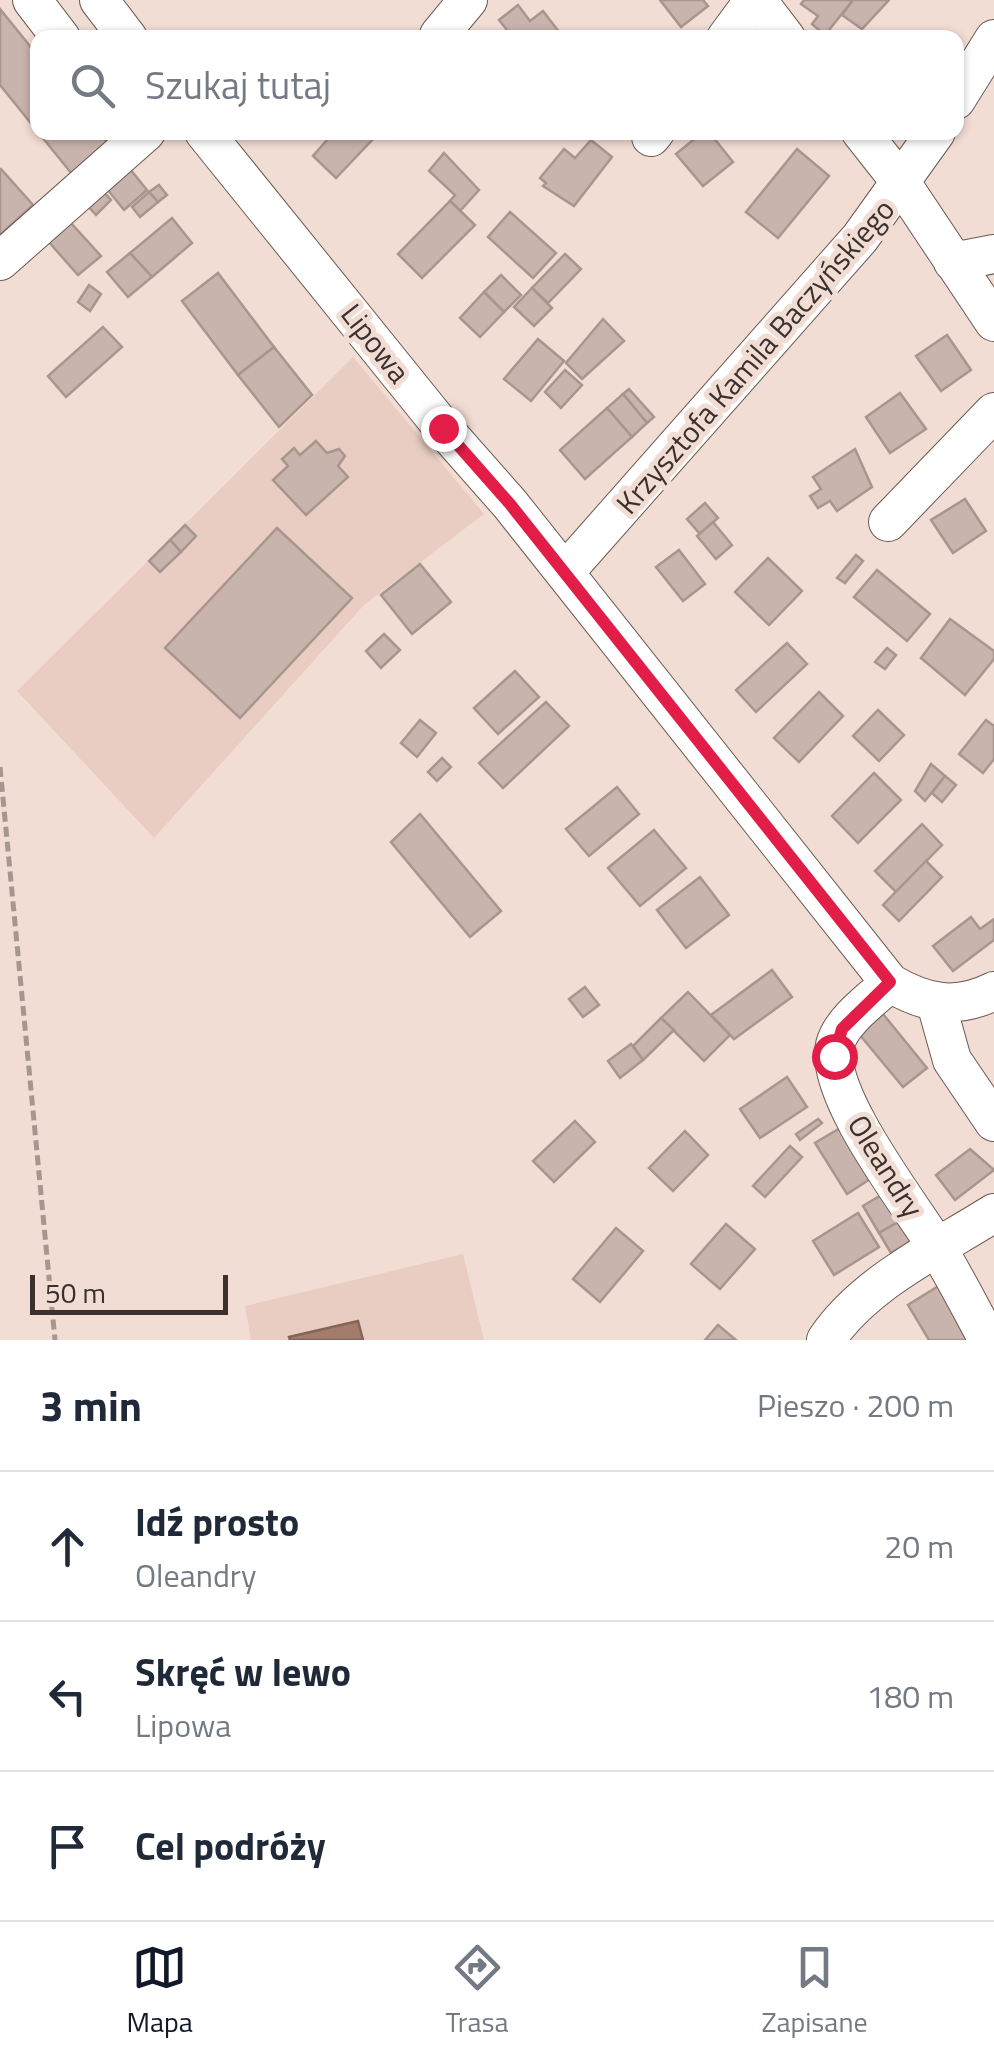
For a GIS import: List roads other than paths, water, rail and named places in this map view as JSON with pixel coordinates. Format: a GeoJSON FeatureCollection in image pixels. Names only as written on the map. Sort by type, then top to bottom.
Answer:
{"type":"FeatureCollection","features":[{"type":"Feature","properties":{"kind":"street"},"geometry":{"type":"LineString","coordinates":[[32,0],[55,30]]}},
{"type":"Feature","properties":{"kind":"street"},"geometry":{"type":"LineString","coordinates":[[99,0],[122,30]]}},
{"type":"Feature","properties":{"kind":"street"},"geometry":{"type":"LineString","coordinates":[[443,30],[468,0]]}},
{"type":"Feature","properties":{"kind":"street"},"geometry":{"type":"LineString","coordinates":[[732,30],[756,0],[780,30]]}},
{"type":"Feature","properties":{"kind":"street"},"geometry":{"type":"LineString","coordinates":[[964,87],[994,40]]}},
{"type":"Feature","properties":{"kind":"street"},"geometry":{"type":"LineString","coordinates":[[0,261],[137,140]]}},
{"type":"Feature","properties":{"kind":"street","name":"Lipowa"},"geometry":{"type":"LineString","coordinates":[[211,140],[565,572],[890,982],[936,1003]]}},
{"type":"Feature","properties":{"kind":"street"},"geometry":{"type":"LineString","coordinates":[[867,140],[902,184],[994,322]]}},
{"type":"Feature","properties":{"kind":"street","name":"Krzysztofa Kamila Baczyńskiego"},"geometry":{"type":"LineString","coordinates":[[565,572],[902,184],[931,140]]}},
{"type":"Feature","properties":{"kind":"street"},"geometry":{"type":"LineString","coordinates":[[953,262],[994,254]]}},
{"type":"Feature","properties":{"kind":"street"},"geometry":{"type":"LineString","coordinates":[[888,522],[994,412]]}},
{"type":"Feature","properties":{"kind":"street","name":"Oleandry"},"geometry":{"type":"LineString","coordinates":[[890,982],[842,1029],[834,1056],[852,1116],[938,1249],[988,1340]]}},
{"type":"Feature","properties":{"kind":"street"},"geometry":{"type":"LineString","coordinates":[[994,991],[974,1001],[936,1003],[952,1060],[994,1122]]}},
{"type":"Feature","properties":{"kind":"street","name":"Oleandry"},"geometry":{"type":"LineString","coordinates":[[826,1340],[838,1322],[876,1291],[994,1213]]}}]}
